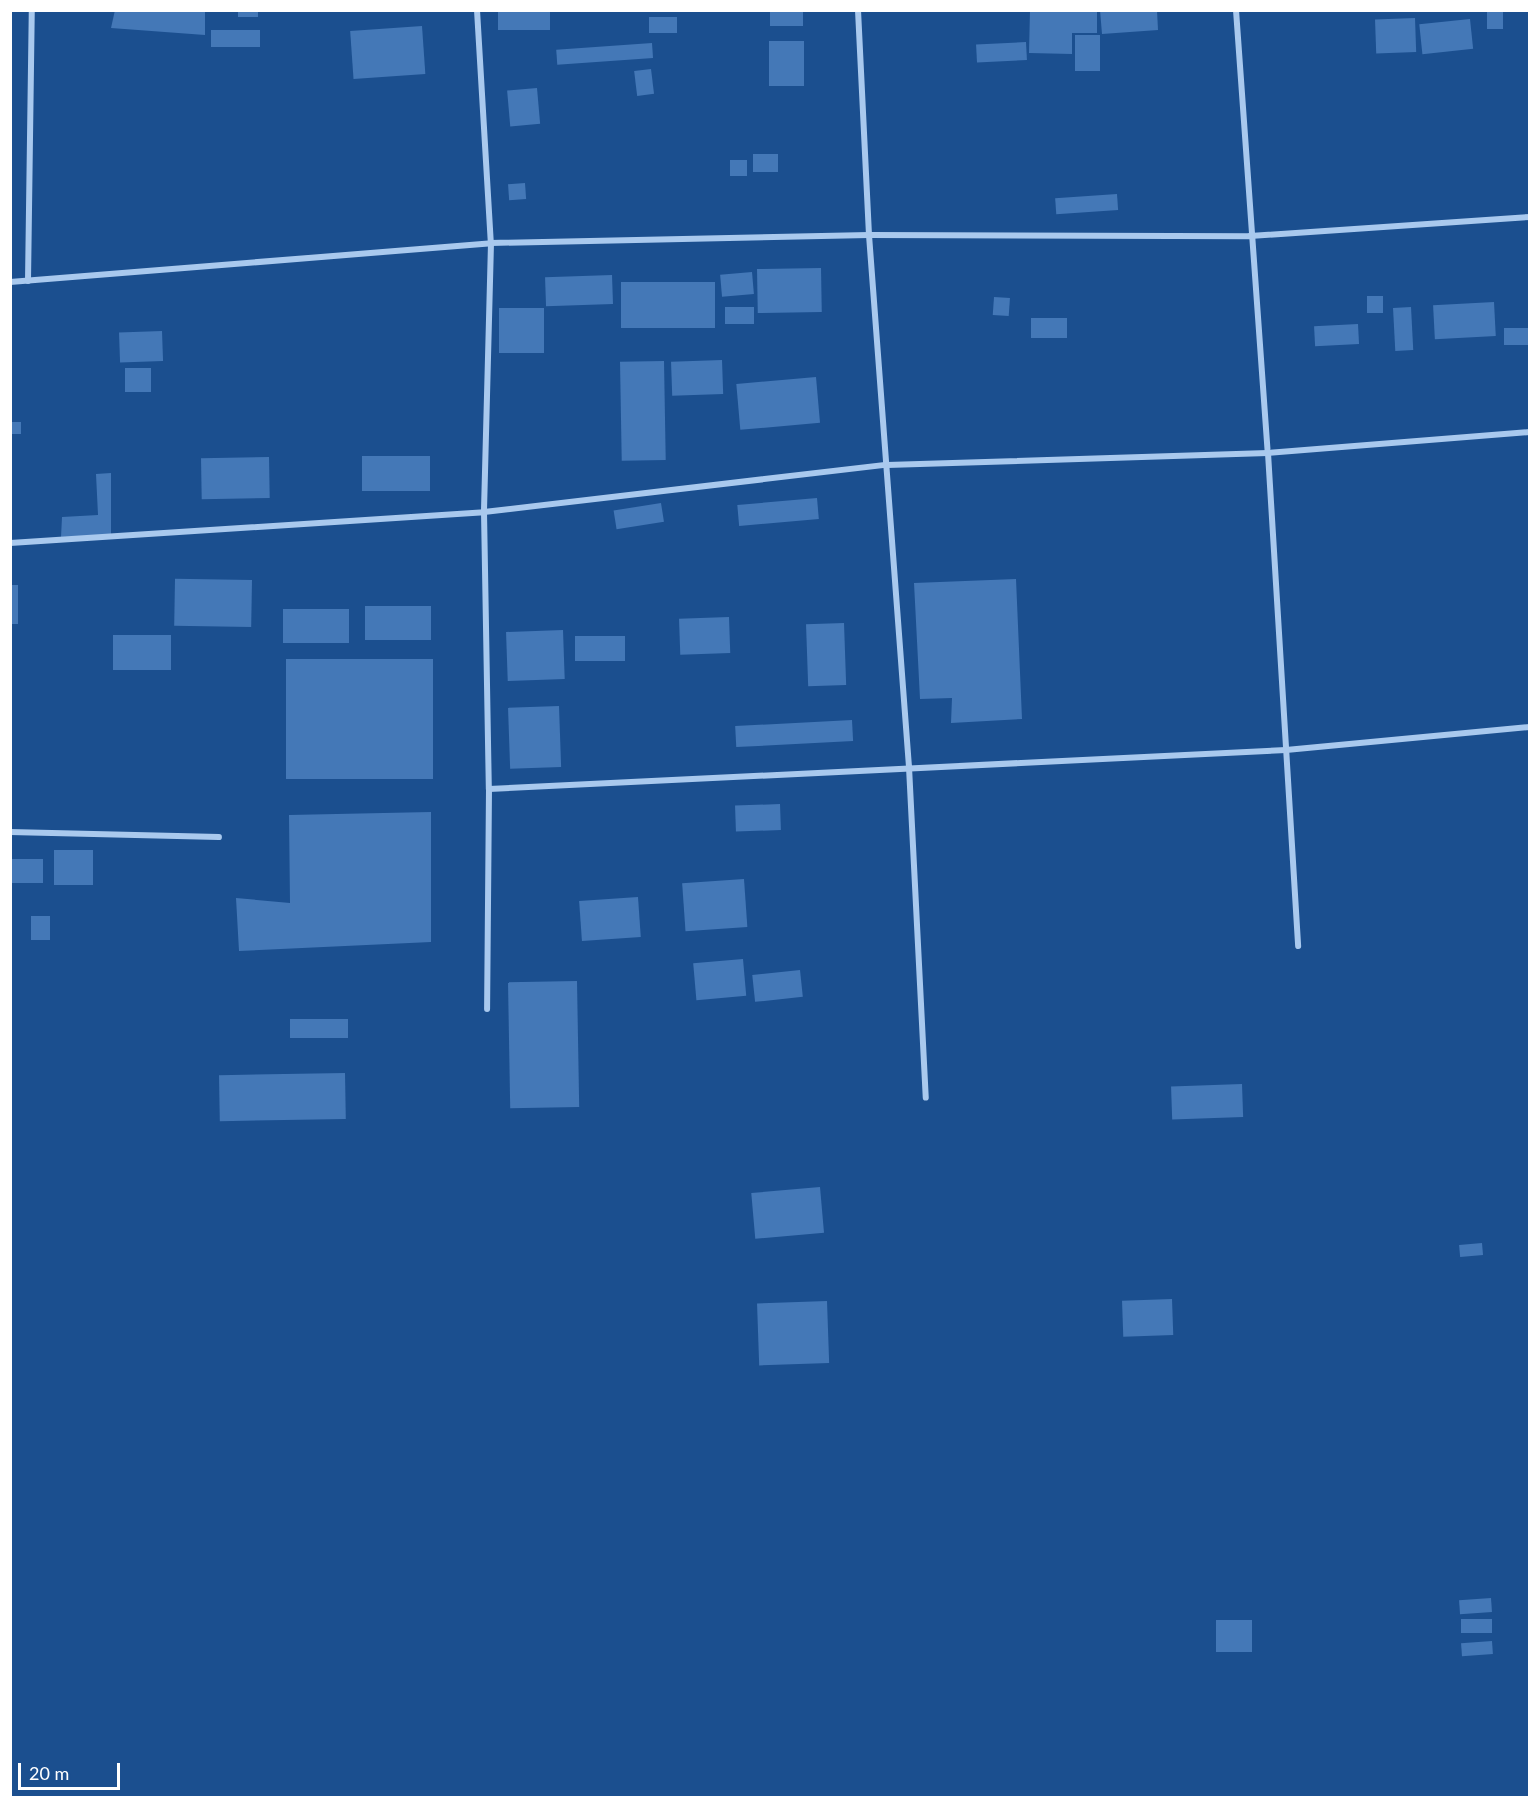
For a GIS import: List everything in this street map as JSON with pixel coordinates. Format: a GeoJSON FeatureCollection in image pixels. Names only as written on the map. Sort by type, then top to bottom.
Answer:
{"type":"FeatureCollection","features":[{"type":"Feature","properties":{"kind":"street"},"geometry":{"type":"LineString","coordinates":[[28,281],[32,10]]}},
{"type":"Feature","properties":{"kind":"street"},"geometry":{"type":"LineString","coordinates":[[477,10],[491,243],[484,512],[489,789],[487,1009]]}},
{"type":"Feature","properties":{"kind":"street"},"geometry":{"type":"LineString","coordinates":[[858,10],[869,235],[909,767],[926,1098]]}},
{"type":"Feature","properties":{"kind":"street"},"geometry":{"type":"LineString","coordinates":[[1236,10],[1250,236],[1268,453],[1299,946]]}},
{"type":"Feature","properties":{"kind":"street"},"geometry":{"type":"LineString","coordinates":[[10,282],[491,243],[869,235],[1250,236],[1530,217]]}},
{"type":"Feature","properties":{"kind":"street"},"geometry":{"type":"LineString","coordinates":[[10,543],[484,512],[887,465],[1268,453],[1530,432]]}},
{"type":"Feature","properties":{"kind":"street"},"geometry":{"type":"LineString","coordinates":[[489,789],[1286,750],[1530,727]]}},
{"type":"Feature","properties":{"kind":"street"},"geometry":{"type":"LineString","coordinates":[[10,832],[219,837]]}},
{"type":"Feature","properties":{"kind":"building"},"geometry":{"type":"Polygon","coordinates":[[[115,10],[205,10],[205,35],[111,28],[115,10]]]}},
{"type":"Feature","properties":{"kind":"building"},"geometry":{"type":"Polygon","coordinates":[[[238,10],[258,10],[258,17],[238,17],[238,10]]]}},
{"type":"Feature","properties":{"kind":"building"},"geometry":{"type":"Polygon","coordinates":[[[498,10],[550,10],[550,30],[498,30],[498,10]]]}},
{"type":"Feature","properties":{"kind":"building"},"geometry":{"type":"Polygon","coordinates":[[[770,10],[803,10],[803,26],[770,26],[770,10]]]}},
{"type":"Feature","properties":{"kind":"building"},"geometry":{"type":"Polygon","coordinates":[[[1030,10],[1097,10],[1097,33],[1072,33],[1072,54],[1029,53],[1030,10]]]}},
{"type":"Feature","properties":{"kind":"building"},"geometry":{"type":"Polygon","coordinates":[[[1100,10],[1157,10],[1158,30],[1102,34],[1100,10]]]}},
{"type":"Feature","properties":{"kind":"building"},"geometry":{"type":"Polygon","coordinates":[[[1487,11],[1503,11],[1503,29],[1487,29],[1487,11]]]}},
{"type":"Feature","properties":{"kind":"building"},"geometry":{"type":"Polygon","coordinates":[[[649,17],[677,17],[677,33],[649,33],[649,17]]]}},
{"type":"Feature","properties":{"kind":"building"},"geometry":{"type":"Polygon","coordinates":[[[1415,18],[1416,52],[1376,53],[1375,19],[1415,18]]]}},
{"type":"Feature","properties":{"kind":"building"},"geometry":{"type":"Polygon","coordinates":[[[1470,19],[1473,49],[1422,54],[1419,24],[1470,19]]]}},
{"type":"Feature","properties":{"kind":"building"},"geometry":{"type":"Polygon","coordinates":[[[422,26],[425,74],[354,79],[350,31],[422,26]]]}},
{"type":"Feature","properties":{"kind":"building"},"geometry":{"type":"Polygon","coordinates":[[[211,30],[260,30],[260,47],[211,47],[211,30]]]}},
{"type":"Feature","properties":{"kind":"building"},"geometry":{"type":"Polygon","coordinates":[[[1075,35],[1100,35],[1100,71],[1075,71],[1075,35]]]}},
{"type":"Feature","properties":{"kind":"building"},"geometry":{"type":"Polygon","coordinates":[[[769,41],[804,41],[804,86],[769,86],[769,41]]]}},
{"type":"Feature","properties":{"kind":"building"},"geometry":{"type":"Polygon","coordinates":[[[1026,42],[1027,60],[977,63],[976,45],[1026,42]]]}},
{"type":"Feature","properties":{"kind":"building"},"geometry":{"type":"Polygon","coordinates":[[[652,43],[653,58],[557,65],[556,50],[652,43]]]}},
{"type":"Feature","properties":{"kind":"building"},"geometry":{"type":"Polygon","coordinates":[[[651,69],[654,94],[637,96],[634,71],[651,69]]]}},
{"type":"Feature","properties":{"kind":"building"},"geometry":{"type":"Polygon","coordinates":[[[537,88],[540,124],[510,126],[507,91],[537,88]]]}},
{"type":"Feature","properties":{"kind":"building"},"geometry":{"type":"Polygon","coordinates":[[[753,154],[778,154],[778,172],[753,172],[753,154]]]}},
{"type":"Feature","properties":{"kind":"building"},"geometry":{"type":"Polygon","coordinates":[[[730,160],[747,160],[747,176],[730,176],[730,160]]]}},
{"type":"Feature","properties":{"kind":"building"},"geometry":{"type":"Polygon","coordinates":[[[525,183],[526,199],[509,200],[508,184],[525,183]]]}},
{"type":"Feature","properties":{"kind":"building"},"geometry":{"type":"Polygon","coordinates":[[[1117,194],[1118,210],[1056,214],[1055,198],[1117,194]]]}},
{"type":"Feature","properties":{"kind":"building"},"geometry":{"type":"Polygon","coordinates":[[[821,268],[822,312],[758,313],[757,269],[821,268]]]}},
{"type":"Feature","properties":{"kind":"building"},"geometry":{"type":"Polygon","coordinates":[[[752,272],[754,294],[722,297],[720,275],[752,272]]]}},
{"type":"Feature","properties":{"kind":"building"},"geometry":{"type":"Polygon","coordinates":[[[612,275],[613,304],[546,306],[545,277],[612,275]]]}},
{"type":"Feature","properties":{"kind":"building"},"geometry":{"type":"Polygon","coordinates":[[[621,282],[715,282],[715,328],[621,328],[621,282]]]}},
{"type":"Feature","properties":{"kind":"building"},"geometry":{"type":"Polygon","coordinates":[[[1367,296],[1383,296],[1383,313],[1367,313],[1367,296]]]}},
{"type":"Feature","properties":{"kind":"building"},"geometry":{"type":"Polygon","coordinates":[[[994,297],[1010,298],[1009,316],[993,315],[994,297]]]}},
{"type":"Feature","properties":{"kind":"building"},"geometry":{"type":"Polygon","coordinates":[[[1494,302],[1496,336],[1435,339],[1433,305],[1494,302]]]}},
{"type":"Feature","properties":{"kind":"building"},"geometry":{"type":"Polygon","coordinates":[[[725,307],[754,307],[754,324],[725,324],[725,307]]]}},
{"type":"Feature","properties":{"kind":"building"},"geometry":{"type":"Polygon","coordinates":[[[1411,307],[1413,350],[1395,351],[1393,308],[1411,307]]]}},
{"type":"Feature","properties":{"kind":"building"},"geometry":{"type":"Polygon","coordinates":[[[499,308],[544,308],[544,353],[499,353],[499,308]]]}},
{"type":"Feature","properties":{"kind":"building"},"geometry":{"type":"Polygon","coordinates":[[[1031,318],[1067,318],[1067,338],[1031,338],[1031,318]]]}},
{"type":"Feature","properties":{"kind":"building"},"geometry":{"type":"Polygon","coordinates":[[[1358,324],[1359,344],[1315,346],[1314,326],[1358,324]]]}},
{"type":"Feature","properties":{"kind":"building"},"geometry":{"type":"Polygon","coordinates":[[[1504,328],[1530,328],[1530,345],[1504,345],[1504,328]]]}},
{"type":"Feature","properties":{"kind":"building"},"geometry":{"type":"Polygon","coordinates":[[[162,331],[163,361],[120,362],[119,333],[162,331]]]}},
{"type":"Feature","properties":{"kind":"building"},"geometry":{"type":"Polygon","coordinates":[[[722,360],[723,394],[672,396],[671,362],[722,360]]]}},
{"type":"Feature","properties":{"kind":"building"},"geometry":{"type":"Polygon","coordinates":[[[664,361],[666,460],[622,461],[620,362],[664,361]]]}},
{"type":"Feature","properties":{"kind":"building"},"geometry":{"type":"Polygon","coordinates":[[[125,368],[151,368],[151,392],[125,392],[125,368]]]}},
{"type":"Feature","properties":{"kind":"building"},"geometry":{"type":"Polygon","coordinates":[[[816,377],[820,423],[740,430],[736,384],[816,377]]]}},
{"type":"Feature","properties":{"kind":"building"},"geometry":{"type":"Polygon","coordinates":[[[12,422],[21,422],[21,434],[12,434],[12,422]]]}},
{"type":"Feature","properties":{"kind":"building"},"geometry":{"type":"Polygon","coordinates":[[[362,456],[430,456],[430,491],[362,491],[362,456]]]}},
{"type":"Feature","properties":{"kind":"building"},"geometry":{"type":"Polygon","coordinates":[[[269,457],[270,498],[202,499],[201,458],[269,457]]]}},
{"type":"Feature","properties":{"kind":"building"},"geometry":{"type":"Polygon","coordinates":[[[111,473],[111,535],[61,537],[62,517],[98,515],[96,474],[111,473]]]}},
{"type":"Feature","properties":{"kind":"building"},"geometry":{"type":"Polygon","coordinates":[[[817,498],[819,519],[739,526],[737,505],[817,498]]]}},
{"type":"Feature","properties":{"kind":"building"},"geometry":{"type":"Polygon","coordinates":[[[661,503],[664,522],[617,529],[614,511],[661,503]]]}},
{"type":"Feature","properties":{"kind":"building"},"geometry":{"type":"Polygon","coordinates":[[[175,579],[252,580],[251,627],[174,626],[175,579]]]}},
{"type":"Feature","properties":{"kind":"building"},"geometry":{"type":"Polygon","coordinates":[[[1016,579],[1022,719],[951,723],[952,698],[920,699],[914,583],[1016,579]]]}},
{"type":"Feature","properties":{"kind":"building"},"geometry":{"type":"Polygon","coordinates":[[[10,585],[18,585],[18,624],[10,624],[10,585]]]}},
{"type":"Feature","properties":{"kind":"building"},"geometry":{"type":"Polygon","coordinates":[[[365,606],[431,606],[431,640],[365,640],[365,606]]]}},
{"type":"Feature","properties":{"kind":"building"},"geometry":{"type":"Polygon","coordinates":[[[283,609],[349,609],[349,643],[283,643],[283,609]]]}},
{"type":"Feature","properties":{"kind":"building"},"geometry":{"type":"Polygon","coordinates":[[[729,617],[730,653],[680,655],[679,619],[729,617]]]}},
{"type":"Feature","properties":{"kind":"building"},"geometry":{"type":"Polygon","coordinates":[[[844,623],[846,685],[808,686],[806,624],[844,623]]]}},
{"type":"Feature","properties":{"kind":"building"},"geometry":{"type":"Polygon","coordinates":[[[563,630],[565,679],[508,681],[506,632],[563,630]]]}},
{"type":"Feature","properties":{"kind":"building"},"geometry":{"type":"Polygon","coordinates":[[[113,635],[171,635],[171,670],[113,670],[113,635]]]}},
{"type":"Feature","properties":{"kind":"building"},"geometry":{"type":"Polygon","coordinates":[[[575,636],[625,636],[625,661],[575,661],[575,636]]]}},
{"type":"Feature","properties":{"kind":"building"},"geometry":{"type":"Polygon","coordinates":[[[286,659],[433,659],[433,779],[286,779],[286,659]]]}},
{"type":"Feature","properties":{"kind":"building"},"geometry":{"type":"Polygon","coordinates":[[[559,706],[561,767],[510,769],[508,708],[559,706]]]}},
{"type":"Feature","properties":{"kind":"building"},"geometry":{"type":"Polygon","coordinates":[[[852,720],[853,741],[736,747],[735,726],[852,720]]]}},
{"type":"Feature","properties":{"kind":"building"},"geometry":{"type":"Polygon","coordinates":[[[780,804],[781,830],[736,832],[735,806],[780,804]]]}},
{"type":"Feature","properties":{"kind":"building"},"geometry":{"type":"Polygon","coordinates":[[[431,812],[431,942],[239,951],[236,898],[290,903],[289,815],[431,812]]]}},
{"type":"Feature","properties":{"kind":"building"},"geometry":{"type":"Polygon","coordinates":[[[54,850],[93,850],[93,885],[54,885],[54,850]]]}},
{"type":"Feature","properties":{"kind":"building"},"geometry":{"type":"Polygon","coordinates":[[[10,859],[43,859],[43,883],[10,883],[10,859]]]}},
{"type":"Feature","properties":{"kind":"building"},"geometry":{"type":"Polygon","coordinates":[[[744,879],[747,927],[685,931],[682,883],[744,879]]]}},
{"type":"Feature","properties":{"kind":"building"},"geometry":{"type":"Polygon","coordinates":[[[638,897],[641,937],[582,941],[579,901],[638,897]]]}},
{"type":"Feature","properties":{"kind":"building"},"geometry":{"type":"Polygon","coordinates":[[[31,916],[50,916],[50,940],[31,940],[31,916]]]}},
{"type":"Feature","properties":{"kind":"building"},"geometry":{"type":"Polygon","coordinates":[[[743,959],[746,996],[696,1000],[693,963],[743,959]]]}},
{"type":"Feature","properties":{"kind":"building"},"geometry":{"type":"Polygon","coordinates":[[[800,970],[803,997],[755,1002],[752,975],[800,970]]]}},
{"type":"Feature","properties":{"kind":"building"},"geometry":{"type":"Polygon","coordinates":[[[577,981],[579,1107],[510,1108],[508,982],[577,981]]]}},
{"type":"Feature","properties":{"kind":"building"},"geometry":{"type":"Polygon","coordinates":[[[290,1019],[348,1019],[348,1038],[290,1038],[290,1019]]]}},
{"type":"Feature","properties":{"kind":"building"},"geometry":{"type":"Polygon","coordinates":[[[345,1073],[346,1119],[220,1121],[219,1075],[345,1073]]]}},
{"type":"Feature","properties":{"kind":"building"},"geometry":{"type":"Polygon","coordinates":[[[1242,1084],[1243,1117],[1172,1119],[1171,1086],[1242,1084]]]}},
{"type":"Feature","properties":{"kind":"building"},"geometry":{"type":"Polygon","coordinates":[[[820,1187],[824,1233],[755,1239],[751,1193],[820,1187]]]}},
{"type":"Feature","properties":{"kind":"building"},"geometry":{"type":"Polygon","coordinates":[[[1482,1243],[1483,1255],[1460,1257],[1459,1245],[1482,1243]]]}},
{"type":"Feature","properties":{"kind":"building"},"geometry":{"type":"Polygon","coordinates":[[[1172,1299],[1173,1335],[1123,1337],[1122,1301],[1172,1299]]]}},
{"type":"Feature","properties":{"kind":"building"},"geometry":{"type":"Polygon","coordinates":[[[827,1301],[829,1363],[759,1365],[757,1303],[827,1301]]]}},
{"type":"Feature","properties":{"kind":"building"},"geometry":{"type":"Polygon","coordinates":[[[1491,1598],[1492,1612],[1460,1614],[1459,1600],[1491,1598]]]}},
{"type":"Feature","properties":{"kind":"building"},"geometry":{"type":"Polygon","coordinates":[[[1461,1619],[1492,1619],[1492,1633],[1461,1633],[1461,1619]]]}},
{"type":"Feature","properties":{"kind":"building"},"geometry":{"type":"Polygon","coordinates":[[[1216,1620],[1252,1620],[1252,1652],[1216,1652],[1216,1620]]]}},
{"type":"Feature","properties":{"kind":"building"},"geometry":{"type":"Polygon","coordinates":[[[1492,1641],[1493,1654],[1462,1656],[1461,1643],[1492,1641]]]}}]}
